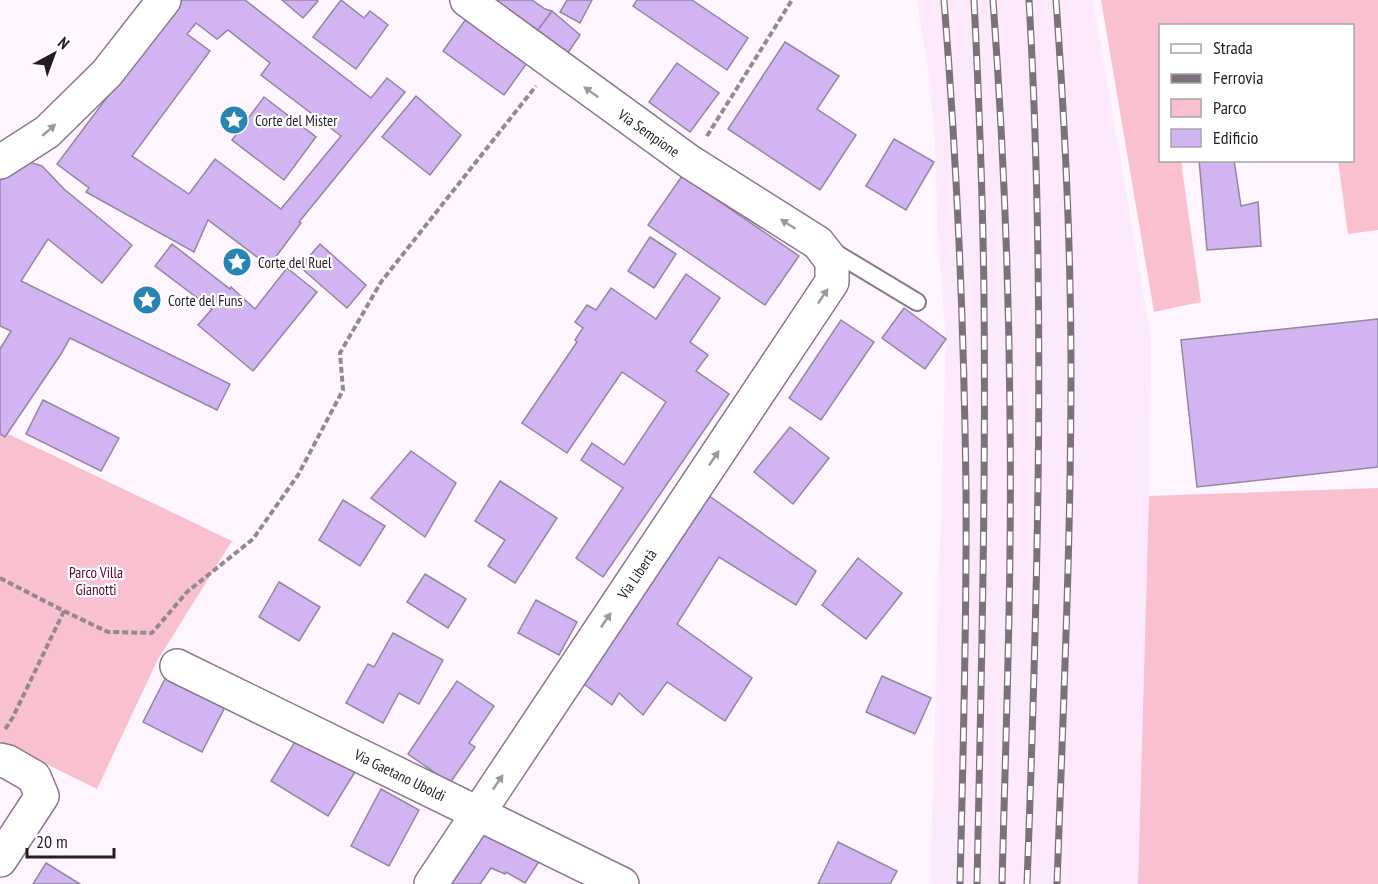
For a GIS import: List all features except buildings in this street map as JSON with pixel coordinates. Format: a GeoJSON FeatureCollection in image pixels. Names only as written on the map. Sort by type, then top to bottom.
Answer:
{"type":"FeatureCollection","features":[{"type":"Feature","properties":{"kind":"street"},"geometry":{"type":"LineString","coordinates":[[0,162],[47,132],[107,73],[164,0]]}},
{"type":"Feature","properties":{"kind":"street","name":"Via Sempione"},"geometry":{"type":"LineString","coordinates":[[467,0],[690,162],[825,252]]}},
{"type":"Feature","properties":{"kind":"street","name":"Via Libertà"},"geometry":{"type":"LineString","coordinates":[[431,884],[832,282],[825,252]]}},
{"type":"Feature","properties":{"kind":"street","name":"Via Gaetano Uboldi"},"geometry":{"type":"LineString","coordinates":[[177,666],[622,884]]}},
{"type":"Feature","properties":{"kind":"street"},"geometry":{"type":"LineString","coordinates":[[0,760],[34,777],[42,796],[0,860]]}},
{"type":"Feature","properties":{"kind":"lane"},"geometry":{"type":"LineString","coordinates":[[825,252],[917,302]]}},
{"type":"Feature","properties":{"kind":"path"},"geometry":{"type":"LineString","coordinates":[[690,162],[792,0]]}},
{"type":"Feature","properties":{"kind":"path"},"geometry":{"type":"LineString","coordinates":[[0,578],[108,632],[152,633],[187,592],[253,539],[298,475],[343,390],[340,353],[381,282],[554,64]]}},
{"type":"Feature","properties":{"kind":"path"},"geometry":{"type":"LineString","coordinates":[[0,736],[13,717],[64,611]]}},
{"type":"Feature","properties":{"kind":"shaded area"},"geometry":{"type":"Polygon","coordinates":[[[917,0],[1093,0],[1151,337],[1138,884],[930,884],[946,339],[938,243],[935,146],[930,84],[917,0]]]}},
{"type":"Feature","properties":{"kind":"green space"},"geometry":{"type":"Polygon","coordinates":[[[1101,0],[1378,0],[1378,230],[1348,234],[1338,162],[1354,162],[1354,24],[1159,24],[1159,162],[1181,162],[1201,302],[1154,312],[1101,0]]]}},
{"type":"Feature","properties":{"kind":"green space","name":"Parco Villa Gianotti"},"geometry":{"type":"Polygon","coordinates":[[[0,430],[232,541],[157,661],[97,789],[0,741],[0,430]]]}},
{"type":"Feature","properties":{"kind":"green space"},"geometry":{"type":"Polygon","coordinates":[[[1378,488],[1378,884],[1138,884],[1149,496],[1378,488]]]}},
{"type":"Feature","properties":{"kind":"railway"},"geometry":{"type":"LineString","coordinates":[[944,0],[956,183],[965,428],[966,588],[960,884]]}},
{"type":"Feature","properties":{"kind":"railway"},"geometry":{"type":"LineString","coordinates":[[974,0],[982,187],[984,372],[983,592],[977,884]]}},
{"type":"Feature","properties":{"kind":"railway"},"geometry":{"type":"LineString","coordinates":[[993,0],[1005,208],[1010,417],[1009,592],[1002,884]]}},
{"type":"Feature","properties":{"kind":"railway"},"geometry":{"type":"LineString","coordinates":[[1027,884],[1037,552],[1039,332],[1029,0]]}},
{"type":"Feature","properties":{"kind":"railway"},"geometry":{"type":"LineString","coordinates":[[1056,0],[1067,186],[1071,372],[1068,564],[1057,884]]}},
{"type":"Feature","properties":{"kind":"place","name":"Corte del Mister"},"geometry":{"type":"Point","coordinates":[234,120]}},
{"type":"Feature","properties":{"kind":"place","name":"Corte del Ruel"},"geometry":{"type":"Point","coordinates":[237,262]}},
{"type":"Feature","properties":{"kind":"place","name":"Corte del Funs"},"geometry":{"type":"Point","coordinates":[147,300]}}]}
